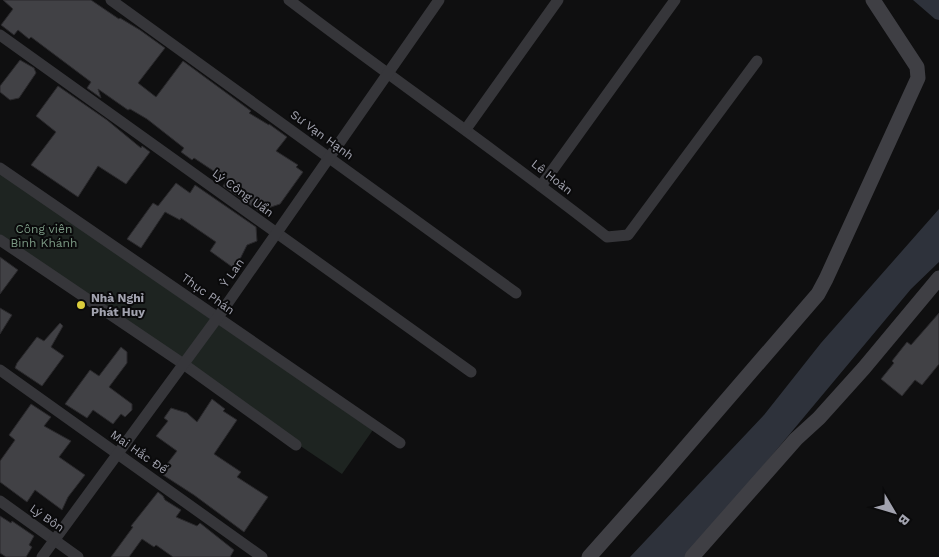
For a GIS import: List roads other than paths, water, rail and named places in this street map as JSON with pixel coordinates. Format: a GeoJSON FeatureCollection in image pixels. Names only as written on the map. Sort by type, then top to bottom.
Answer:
{"type":"FeatureCollection","features":[{"type":"Feature","properties":{"kind":"street","name":"Sư Vạn Hạnh"},"geometry":{"type":"LineString","coordinates":[[111,0],[516,293]]}},
{"type":"Feature","properties":{"kind":"street","name":"Lê Hoàn"},"geometry":{"type":"LineString","coordinates":[[289,0],[387,74],[466,129],[606,237],[628,235],[757,61]]}},
{"type":"Feature","properties":{"kind":"street","name":"Ỷ Lan"},"geometry":{"type":"LineString","coordinates":[[42,557],[182,363],[218,317],[439,0]]}},
{"type":"Feature","properties":{"kind":"street"},"geometry":{"type":"LineString","coordinates":[[466,129],[558,0]]}},
{"type":"Feature","properties":{"kind":"street"},"geometry":{"type":"LineString","coordinates":[[541,186],[675,0]]}},
{"type":"Feature","properties":{"kind":"street"},"geometry":{"type":"LineString","coordinates":[[589,557],[668,469],[818,294],[826,279],[918,78],[917,67],[873,0]]}},
{"type":"Feature","properties":{"kind":"street","name":"Lý Công Uẩn"},"geometry":{"type":"LineString","coordinates":[[0,35],[471,372]]}},
{"type":"Feature","properties":{"kind":"street","name":"Thục Phán"},"geometry":{"type":"LineString","coordinates":[[0,168],[400,443]]}},
{"type":"Feature","properties":{"kind":"street"},"geometry":{"type":"LineString","coordinates":[[0,240],[182,363],[296,445]]}},
{"type":"Feature","properties":{"kind":"street"},"geometry":{"type":"LineString","coordinates":[[692,557],[796,439],[819,418],[864,368],[939,278]]}},
{"type":"Feature","properties":{"kind":"street","name":"Mai Hắc Đế"},"geometry":{"type":"LineString","coordinates":[[0,370],[262,557]]}},
{"type":"Feature","properties":{"kind":"street","name":"Lý Bôn"},"geometry":{"type":"LineString","coordinates":[[0,501],[78,557]]}},
{"type":"Feature","properties":{"kind":"place","name":"Nhà Nghỉ Phát Huy"},"geometry":{"type":"Point","coordinates":[81,305]}},
{"type":"Feature","properties":{"kind":"park label","name":"Công viên Bình Khánh"},"geometry":{"type":"Point","coordinates":[44,236]}}]}
